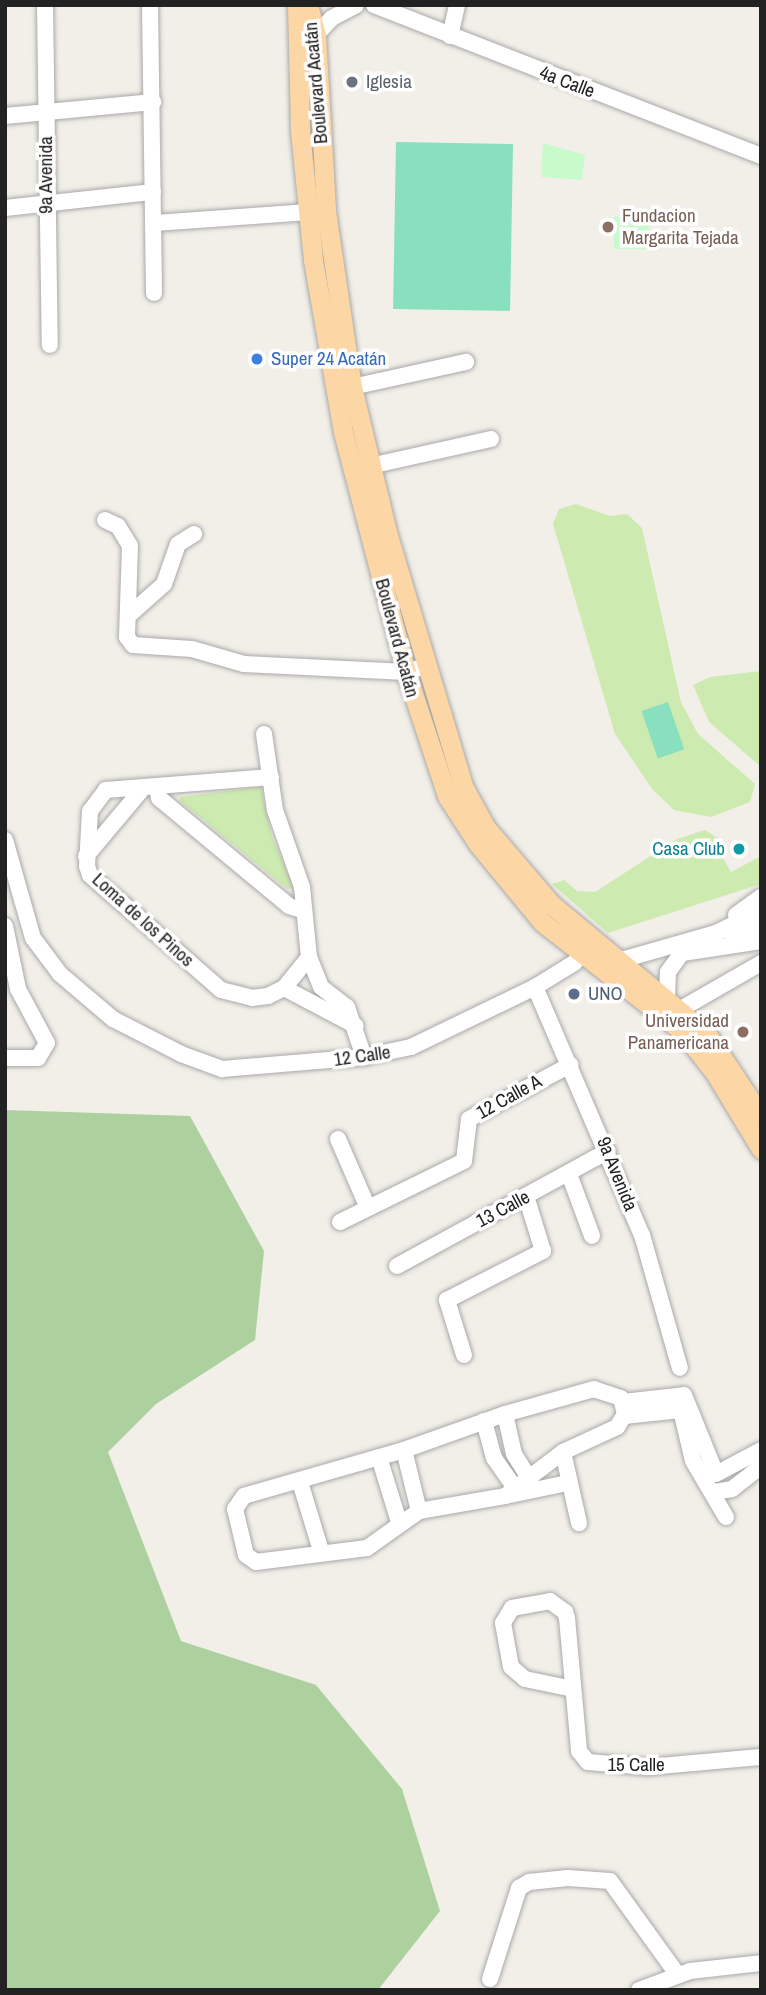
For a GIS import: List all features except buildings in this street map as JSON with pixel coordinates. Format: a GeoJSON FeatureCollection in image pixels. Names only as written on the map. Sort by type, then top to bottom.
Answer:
{"type":"FeatureCollection","features":[{"type":"Feature","properties":{"kind":"main road","name":"Boulevard Acatán"},"geometry":{"type":"LineString","coordinates":[[297,5],[300,131],[308,212],[343,432],[406,672],[429,748],[458,815],[508,884],[542,922],[587,948],[618,961],[674,1004],[717,1047],[761,1116]]}},
{"type":"Feature","properties":{"kind":"main road","name":"Boulevard Acatán"},"geometry":{"type":"LineString","coordinates":[[308,5],[316,35],[326,211],[352,387],[370,466],[426,666],[473,806],[526,877],[587,948],[682,1031],[715,1073],[761,1149]]}},
{"type":"Feature","properties":{"kind":"street","name":"9a Avenida"},"geometry":{"type":"LineString","coordinates":[[45,5],[50,345]]}},
{"type":"Feature","properties":{"kind":"street"},"geometry":{"type":"LineString","coordinates":[[150,5],[153,192],[156,223],[154,293]]}},
{"type":"Feature","properties":{"kind":"street"},"geometry":{"type":"LineString","coordinates":[[316,35],[332,18],[356,5]]}},
{"type":"Feature","properties":{"kind":"street","name":"4a Calle"},"geometry":{"type":"LineString","coordinates":[[374,5],[761,156]]}},
{"type":"Feature","properties":{"kind":"street"},"geometry":{"type":"LineString","coordinates":[[450,36],[457,5]]}},
{"type":"Feature","properties":{"kind":"street"},"geometry":{"type":"LineString","coordinates":[[5,116],[153,102]]}},
{"type":"Feature","properties":{"kind":"street"},"geometry":{"type":"LineString","coordinates":[[5,208],[153,192]]}},
{"type":"Feature","properties":{"kind":"street"},"geometry":{"type":"LineString","coordinates":[[156,223],[308,212]]}},
{"type":"Feature","properties":{"kind":"street"},"geometry":{"type":"LineString","coordinates":[[352,387],[466,362]]}},
{"type":"Feature","properties":{"kind":"street"},"geometry":{"type":"LineString","coordinates":[[370,466],[491,439]]}},
{"type":"Feature","properties":{"kind":"street"},"geometry":{"type":"LineString","coordinates":[[105,520],[118,526],[130,546],[127,637],[141,649],[192,649],[244,664],[406,672],[426,666]]}},
{"type":"Feature","properties":{"kind":"street"},"geometry":{"type":"LineString","coordinates":[[128,616],[164,584],[178,544],[194,534]]}},
{"type":"Feature","properties":{"kind":"street"},"geometry":{"type":"LineString","coordinates":[[264,734],[271,777],[304,911],[309,957],[317,993],[338,1020],[356,1026],[364,1058]]}},
{"type":"Feature","properties":{"kind":"street","name":"Loma de los Pinos"},"geometry":{"type":"LineString","coordinates":[[271,777],[150,789],[112,788],[96,799],[86,856],[90,876],[222,990],[252,998],[284,988]]}},
{"type":"Feature","properties":{"kind":"street"},"geometry":{"type":"LineString","coordinates":[[86,856],[150,789],[289,906],[304,911]]}},
{"type":"Feature","properties":{"kind":"street","name":"12 Calle"},"geometry":{"type":"LineString","coordinates":[[6,850],[37,946],[60,974],[113,1019],[188,1058],[222,1069],[364,1058],[411,1047],[535,987],[587,948]]}},
{"type":"Feature","properties":{"kind":"street"},"geometry":{"type":"LineString","coordinates":[[716,939],[761,897]]}},
{"type":"Feature","properties":{"kind":"street"},"geometry":{"type":"LineString","coordinates":[[761,911],[716,939],[676,958],[668,971],[674,1004],[761,963]]}},
{"type":"Feature","properties":{"kind":"street"},"geometry":{"type":"LineString","coordinates":[[5,926],[18,989],[45,1036],[43,1054],[35,1059],[5,1058]]}},
{"type":"Feature","properties":{"kind":"street"},"geometry":{"type":"LineString","coordinates":[[618,961],[761,928]]}},
{"type":"Feature","properties":{"kind":"street"},"geometry":{"type":"LineString","coordinates":[[716,939],[761,941]]}},
{"type":"Feature","properties":{"kind":"street"},"geometry":{"type":"LineString","coordinates":[[284,988],[309,957]]}},
{"type":"Feature","properties":{"kind":"street","name":"9a Avenida"},"geometry":{"type":"LineString","coordinates":[[535,987],[642,1235],[680,1368]]}},
{"type":"Feature","properties":{"kind":"street"},"geometry":{"type":"LineString","coordinates":[[284,988],[317,993]]}},
{"type":"Feature","properties":{"kind":"street","name":"12 Calle A"},"geometry":{"type":"LineString","coordinates":[[340,1222],[464,1161],[469,1119],[570,1065]]}},
{"type":"Feature","properties":{"kind":"street"},"geometry":{"type":"LineString","coordinates":[[338,1139],[368,1208]]}},
{"type":"Feature","properties":{"kind":"street","name":"13 Calle"},"geometry":{"type":"LineString","coordinates":[[397,1266],[608,1151]]}},
{"type":"Feature","properties":{"kind":"street"},"geometry":{"type":"LineString","coordinates":[[569,1174],[592,1236]]}},
{"type":"Feature","properties":{"kind":"street"},"geometry":{"type":"LineString","coordinates":[[464,1355],[447,1300],[543,1251],[526,1196]]}},
{"type":"Feature","properties":{"kind":"street"},"geometry":{"type":"LineString","coordinates":[[568,1483],[419,1511],[399,1522],[372,1546],[256,1562],[246,1555],[235,1509],[238,1502],[404,1450],[505,1414],[594,1389],[611,1391],[624,1409]]}},
{"type":"Feature","properties":{"kind":"street"},"geometry":{"type":"LineString","coordinates":[[624,1409],[688,1400],[705,1467],[726,1517]]}},
{"type":"Feature","properties":{"kind":"street"},"geometry":{"type":"LineString","coordinates":[[510,1492],[563,1452],[617,1427],[624,1409]]}},
{"type":"Feature","properties":{"kind":"street"},"geometry":{"type":"LineString","coordinates":[[505,1414],[514,1454],[528,1476]]}},
{"type":"Feature","properties":{"kind":"street"},"geometry":{"type":"LineString","coordinates":[[484,1421],[494,1458],[510,1492]]}},
{"type":"Feature","properties":{"kind":"street"},"geometry":{"type":"LineString","coordinates":[[404,1450],[419,1511]]}},
{"type":"Feature","properties":{"kind":"street"},"geometry":{"type":"LineString","coordinates":[[705,1467],[723,1473],[761,1450]]}},
{"type":"Feature","properties":{"kind":"street"},"geometry":{"type":"LineString","coordinates":[[563,1452],[579,1523]]}},
{"type":"Feature","properties":{"kind":"street"},"geometry":{"type":"LineString","coordinates":[[379,1457],[399,1522]]}},
{"type":"Feature","properties":{"kind":"street"},"geometry":{"type":"LineString","coordinates":[[715,1492],[732,1489],[761,1466]]}},
{"type":"Feature","properties":{"kind":"street"},"geometry":{"type":"LineString","coordinates":[[300,1482],[322,1554]]}},
{"type":"Feature","properties":{"kind":"street","name":"15 Calle"},"geometry":{"type":"LineString","coordinates":[[573,1689],[525,1679],[511,1667],[503,1623],[509,1610],[550,1601],[561,1608],[567,1618],[579,1751],[592,1764],[648,1767],[761,1757]]}},
{"type":"Feature","properties":{"kind":"street"},"geometry":{"type":"LineString","coordinates":[[490,1979],[519,1888],[529,1882],[568,1878],[610,1881],[677,1974]]}},
{"type":"Feature","properties":{"kind":"street"},"geometry":{"type":"LineString","coordinates":[[639,1990],[677,1974],[761,1964]]}},
{"type":"Feature","properties":{"kind":"green space"},"geometry":{"type":"Polygon","coordinates":[[[396,142],[513,144],[510,311],[393,309],[396,142]]]}},
{"type":"Feature","properties":{"kind":"green space"},"geometry":{"type":"Polygon","coordinates":[[[543,143],[585,155],[582,180],[541,177],[543,143]]]}},
{"type":"Feature","properties":{"kind":"green space"},"geometry":{"type":"Polygon","coordinates":[[[614,217],[649,217],[649,249],[614,249],[614,217]]]}},
{"type":"Feature","properties":{"kind":"green space"},"geometry":{"type":"Polygon","coordinates":[[[576,504],[610,516],[627,514],[642,528],[681,702],[698,734],[755,784],[750,802],[711,817],[674,810],[652,789],[615,734],[553,524],[559,509],[576,504]]]}},
{"type":"Feature","properties":{"kind":"green space"},"geometry":{"type":"Polygon","coordinates":[[[761,671],[761,767],[709,722],[693,685],[710,677],[761,671]]]}},
{"type":"Feature","properties":{"kind":"green space"},"geometry":{"type":"Polygon","coordinates":[[[668,702],[684,749],[658,758],[642,711],[668,702]]]}},
{"type":"Feature","properties":{"kind":"green space"},"geometry":{"type":"Polygon","coordinates":[[[261,787],[272,836],[294,888],[287,889],[180,801],[179,797],[261,787]]]}},
{"type":"Feature","properties":{"kind":"green space"},"geometry":{"type":"Polygon","coordinates":[[[705,830],[719,839],[714,843],[731,872],[761,856],[761,884],[608,933],[552,884],[564,880],[577,891],[595,892],[677,839],[705,830]]]}},
{"type":"Feature","properties":{"kind":"green space"},"geometry":{"type":"Polygon","coordinates":[[[5,1110],[190,1116],[264,1251],[255,1340],[156,1404],[108,1452],[181,1641],[316,1685],[402,1789],[440,1911],[378,1990],[5,1990],[5,1110]]]}},
{"type":"Feature","properties":{"kind":"place","name":"Iglesia"},"geometry":{"type":"Point","coordinates":[352,82]}},
{"type":"Feature","properties":{"kind":"place","name":"Fundacion Margarita Tejada"},"geometry":{"type":"Point","coordinates":[608,227]}},
{"type":"Feature","properties":{"kind":"place","name":"Super 24 Acatán"},"geometry":{"type":"Point","coordinates":[257,359]}},
{"type":"Feature","properties":{"kind":"place","name":"Casa Club"},"geometry":{"type":"Point","coordinates":[739,849]}},
{"type":"Feature","properties":{"kind":"place","name":"UNO"},"geometry":{"type":"Point","coordinates":[574,994]}},
{"type":"Feature","properties":{"kind":"place","name":"Universidad Panamericana"},"geometry":{"type":"Point","coordinates":[743,1032]}}]}
